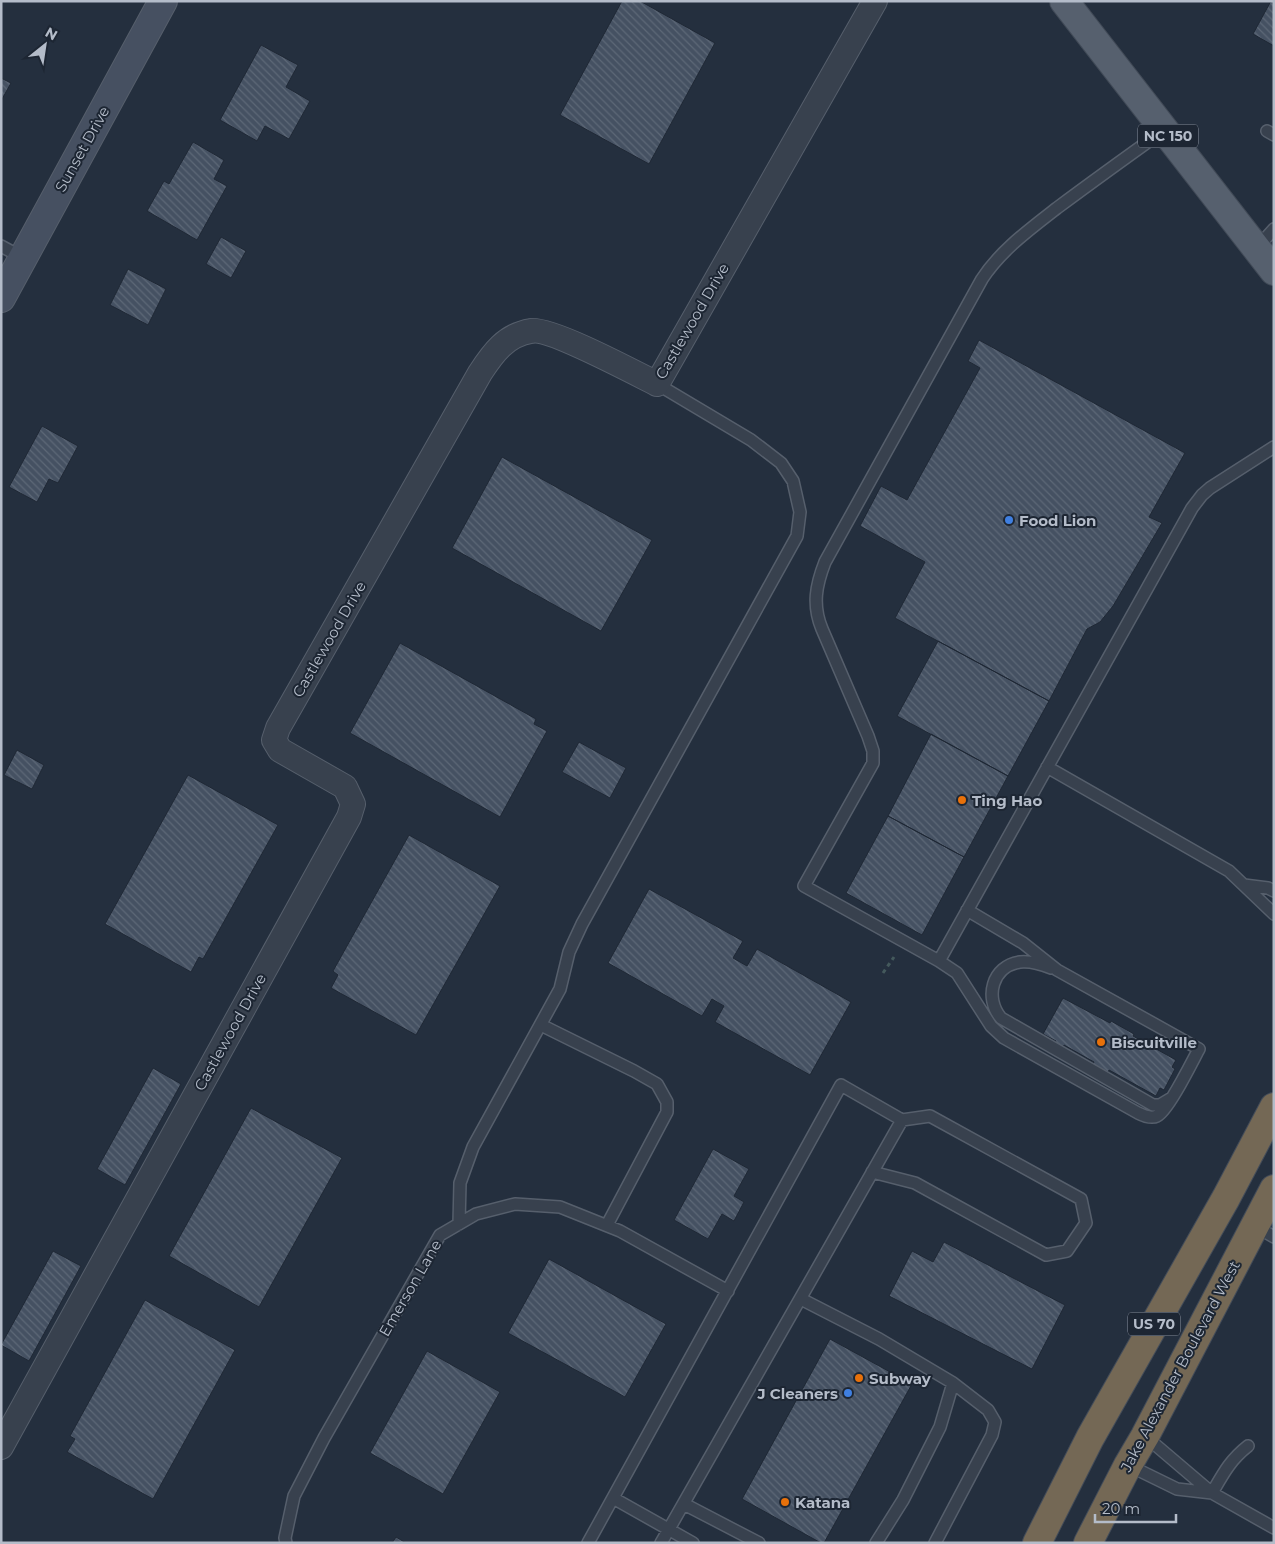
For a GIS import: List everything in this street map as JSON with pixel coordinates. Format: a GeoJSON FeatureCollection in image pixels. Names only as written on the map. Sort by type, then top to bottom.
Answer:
{"type":"FeatureCollection","features":[{"type":"Feature","properties":{"kind":"highway","name":"US 70"},"geometry":{"type":"LineString","coordinates":[[1037,1543],[1090,1438],[1226,1198],[1274,1107]]}},
{"type":"Feature","properties":{"kind":"highway","name":"Jake Alexander Boulevard West"},"geometry":{"type":"LineString","coordinates":[[1088,1543],[1128,1465],[1268,1213]]}},
{"type":"Feature","properties":{"kind":"main road","name":"NC 150"},"geometry":{"type":"LineString","coordinates":[[1064,1],[1274,271]]}},
{"type":"Feature","properties":{"kind":"street","name":"Sunset Drive"},"geometry":{"type":"LineString","coordinates":[[1,298],[12,252],[163,1]]}},
{"type":"Feature","properties":{"kind":"street","name":"Castlewood Drive"},"geometry":{"type":"LineString","coordinates":[[1,1448],[349,817],[353,804],[345,786],[280,750],[274,740],[278,728],[480,373],[496,350],[512,337],[533,330],[555,335],[657,384],[875,1]]}},
{"type":"Feature","properties":{"kind":"lane"},"geometry":{"type":"LineString","coordinates":[[967,910],[1023,943],[1058,970],[1199,1049],[1165,1110],[1157,1116],[1144,1116],[1004,1038],[991,1026],[957,973],[939,961],[804,886],[873,764],[874,758],[868,736],[818,621],[815,602],[820,574],[850,515],[954,328],[994,262],[1008,247],[1163,130]]}},
{"type":"Feature","properties":{"kind":"lane"},"geometry":{"type":"LineString","coordinates":[[1256,249],[1274,228]]}},
{"type":"Feature","properties":{"kind":"lane"},"geometry":{"type":"LineString","coordinates":[[459,1224],[460,1183],[473,1147],[560,989],[569,952],[582,924],[797,536],[800,512],[793,481],[781,463],[751,440],[657,384]]}},
{"type":"Feature","properties":{"kind":"lane"},"geometry":{"type":"LineString","coordinates":[[939,961],[1192,508],[1210,488],[1274,447]]}},
{"type":"Feature","properties":{"kind":"lane"},"geometry":{"type":"LineString","coordinates":[[1046,767],[1229,871],[1274,914]]}},
{"type":"Feature","properties":{"kind":"lane"},"geometry":{"type":"LineString","coordinates":[[1244,886],[1268,888],[1274,891]]}},
{"type":"Feature","properties":{"kind":"lane"},"geometry":{"type":"LineString","coordinates":[[1058,970],[1026,962],[1006,967],[997,976],[992,990],[992,1002],[1001,1018],[1153,1105],[1160,1105],[1171,1098]]}},
{"type":"Feature","properties":{"kind":"lane"},"geometry":{"type":"LineString","coordinates":[[541,1024],[657,1084],[667,1102],[668,1112],[607,1225]]}},
{"type":"Feature","properties":{"kind":"lane"},"geometry":{"type":"LineString","coordinates":[[588,1543],[841,1085],[902,1120],[930,1116],[1081,1199],[1086,1223],[1067,1251],[1046,1255],[915,1183],[872,1172]]}},
{"type":"Feature","properties":{"kind":"lane"},"geometry":{"type":"LineString","coordinates":[[661,1543],[902,1120]]}},
{"type":"Feature","properties":{"kind":"lane","name":"Emerson Lane"},"geometry":{"type":"LineString","coordinates":[[286,1543],[285,1538],[294,1496],[324,1438],[440,1235],[476,1214],[514,1204],[560,1207],[620,1231],[728,1291]]}},
{"type":"Feature","properties":{"kind":"lane"},"geometry":{"type":"LineString","coordinates":[[800,1298],[879,1339],[953,1383],[988,1410],[995,1422],[992,1435],[935,1543]]}},
{"type":"Feature","properties":{"kind":"lane"},"geometry":{"type":"LineString","coordinates":[[876,1543],[903,1500],[940,1426],[953,1383]]}},
{"type":"Feature","properties":{"kind":"lane"},"geometry":{"type":"LineString","coordinates":[[1145,1436],[1212,1493],[1274,1528]]}},
{"type":"Feature","properties":{"kind":"lane"},"geometry":{"type":"LineString","coordinates":[[1212,1493],[1236,1454],[1248,1446]]}},
{"type":"Feature","properties":{"kind":"lane"},"geometry":{"type":"LineString","coordinates":[[1128,1465],[1176,1489],[1212,1493]]}},
{"type":"Feature","properties":{"kind":"lane"},"geometry":{"type":"LineString","coordinates":[[613,1498],[693,1543]]}},
{"type":"Feature","properties":{"kind":"lane"},"geometry":{"type":"LineString","coordinates":[[684,1504],[759,1543]]}},
{"type":"Feature","properties":{"kind":"building"},"geometry":{"type":"Polygon","coordinates":[[[622,1],[640,1],[715,43],[649,164],[560,115],[622,1]]]}},
{"type":"Feature","properties":{"kind":"building"},"geometry":{"type":"Polygon","coordinates":[[[1271,1],[1274,1],[1274,46],[1253,34],[1271,1]]]}},
{"type":"Feature","properties":{"kind":"building"},"geometry":{"type":"Polygon","coordinates":[[[261,45],[298,65],[286,87],[310,101],[289,139],[265,126],[257,141],[220,120],[261,45]]]}},
{"type":"Feature","properties":{"kind":"building"},"geometry":{"type":"Polygon","coordinates":[[[1,78],[11,83],[1,101],[1,78]]]}},
{"type":"Feature","properties":{"kind":"building"},"geometry":{"type":"Polygon","coordinates":[[[193,142],[224,160],[214,179],[227,186],[197,240],[147,211],[164,181],[169,184],[193,142]]]}},
{"type":"Feature","properties":{"kind":"building"},"geometry":{"type":"Polygon","coordinates":[[[221,237],[246,251],[231,278],[206,264],[221,237]]]}},
{"type":"Feature","properties":{"kind":"building"},"geometry":{"type":"Polygon","coordinates":[[[128,269],[166,289],[148,325],[110,305],[128,269]]]}},
{"type":"Feature","properties":{"kind":"building","name":"Food Lion"},"geometry":{"type":"Polygon","coordinates":[[[979,340],[1185,453],[1149,517],[1162,523],[1113,606],[1100,622],[1087,629],[1049,701],[895,618],[925,562],[860,526],[881,486],[907,500],[980,368],[968,361],[979,340]]]}},
{"type":"Feature","properties":{"kind":"building"},"geometry":{"type":"Polygon","coordinates":[[[42,426],[78,446],[58,483],[49,479],[37,502],[9,487],[42,426]]]}},
{"type":"Feature","properties":{"kind":"building"},"geometry":{"type":"Polygon","coordinates":[[[502,457],[652,540],[601,631],[452,548],[502,457]]]}},
{"type":"Feature","properties":{"kind":"building"},"geometry":{"type":"Polygon","coordinates":[[[938,641],[1049,701],[1008,776],[897,716],[938,641]]]}},
{"type":"Feature","properties":{"kind":"building"},"geometry":{"type":"Polygon","coordinates":[[[400,643],[536,719],[534,724],[547,731],[500,817],[350,733],[400,643]]]}},
{"type":"Feature","properties":{"kind":"building"},"geometry":{"type":"Polygon","coordinates":[[[931,734],[1008,776],[964,857],[888,816],[931,734]]]}},
{"type":"Feature","properties":{"kind":"building"},"geometry":{"type":"Polygon","coordinates":[[[579,742],[626,768],[610,798],[562,772],[579,742]]]}},
{"type":"Feature","properties":{"kind":"building"},"geometry":{"type":"Polygon","coordinates":[[[17,750],[44,765],[32,789],[4,775],[17,750]]]}},
{"type":"Feature","properties":{"kind":"building"},"geometry":{"type":"Polygon","coordinates":[[[188,775],[278,825],[203,959],[199,957],[191,972],[105,924],[188,775]]]}},
{"type":"Feature","properties":{"kind":"building"},"geometry":{"type":"Polygon","coordinates":[[[888,816],[964,857],[922,935],[846,893],[888,816]]]}},
{"type":"Feature","properties":{"kind":"building"},"geometry":{"type":"Polygon","coordinates":[[[409,835],[500,886],[416,1035],[331,988],[338,975],[333,971],[409,835]]]}},
{"type":"Feature","properties":{"kind":"building"},"geometry":{"type":"Polygon","coordinates":[[[649,889],[743,941],[733,958],[747,966],[757,949],[851,1002],[810,1075],[715,1022],[724,1006],[712,999],[702,1016],[608,963],[649,889]]]}},
{"type":"Feature","properties":{"kind":"building"},"geometry":{"type":"Polygon","coordinates":[[[1063,998],[1110,1023],[1111,1021],[1134,1034],[1133,1036],[1176,1060],[1172,1067],[1175,1069],[1164,1090],[1160,1088],[1156,1096],[1109,1070],[1107,1074],[1092,1066],[1094,1062],[1064,1045],[1062,1049],[1054,1045],[1056,1041],[1043,1034],[1063,998]]]}},
{"type":"Feature","properties":{"kind":"building"},"geometry":{"type":"Polygon","coordinates":[[[153,1068],[181,1084],[125,1185],[97,1169],[153,1068]]]}},
{"type":"Feature","properties":{"kind":"building"},"geometry":{"type":"Polygon","coordinates":[[[251,1108],[342,1158],[259,1307],[169,1256],[251,1108]]]}},
{"type":"Feature","properties":{"kind":"building"},"geometry":{"type":"Polygon","coordinates":[[[713,1149],[749,1169],[734,1196],[744,1202],[734,1221],[722,1214],[708,1239],[674,1220],[713,1149]]]}},
{"type":"Feature","properties":{"kind":"building"},"geometry":{"type":"Polygon","coordinates":[[[944,1242],[1065,1305],[1032,1369],[889,1296],[912,1251],[933,1262],[944,1242]]]}},
{"type":"Feature","properties":{"kind":"building"},"geometry":{"type":"Polygon","coordinates":[[[53,1251],[81,1266],[29,1361],[1,1345],[53,1251]]]}},
{"type":"Feature","properties":{"kind":"building"},"geometry":{"type":"Polygon","coordinates":[[[549,1259],[666,1324],[625,1397],[508,1333],[549,1259]]]}},
{"type":"Feature","properties":{"kind":"building"},"geometry":{"type":"Polygon","coordinates":[[[145,1300],[235,1350],[153,1499],[67,1452],[75,1439],[70,1436],[145,1300]]]}},
{"type":"Feature","properties":{"kind":"building"},"geometry":{"type":"Polygon","coordinates":[[[830,1339],[912,1384],[824,1543],[821,1543],[742,1499],[830,1339]]]}},
{"type":"Feature","properties":{"kind":"building"},"geometry":{"type":"Polygon","coordinates":[[[427,1351],[500,1392],[443,1494],[370,1453],[427,1351]]]}},
{"type":"Feature","properties":{"kind":"building"},"geometry":{"type":"Polygon","coordinates":[[[396,1537],[406,1543],[392,1543],[396,1537]]]}},
{"type":"Feature","properties":{"kind":"place","name":"Food Lion"},"geometry":{"type":"Point","coordinates":[1009,520]}},
{"type":"Feature","properties":{"kind":"place","name":"Ting Hao"},"geometry":{"type":"Point","coordinates":[962,800]}},
{"type":"Feature","properties":{"kind":"place","name":"Biscuitville"},"geometry":{"type":"Point","coordinates":[1101,1042]}},
{"type":"Feature","properties":{"kind":"place","name":"Subway"},"geometry":{"type":"Point","coordinates":[859,1378]}},
{"type":"Feature","properties":{"kind":"place","name":"J Cleaners"},"geometry":{"type":"Point","coordinates":[848,1393]}},
{"type":"Feature","properties":{"kind":"place","name":"Katana"},"geometry":{"type":"Point","coordinates":[785,1502]}}]}
